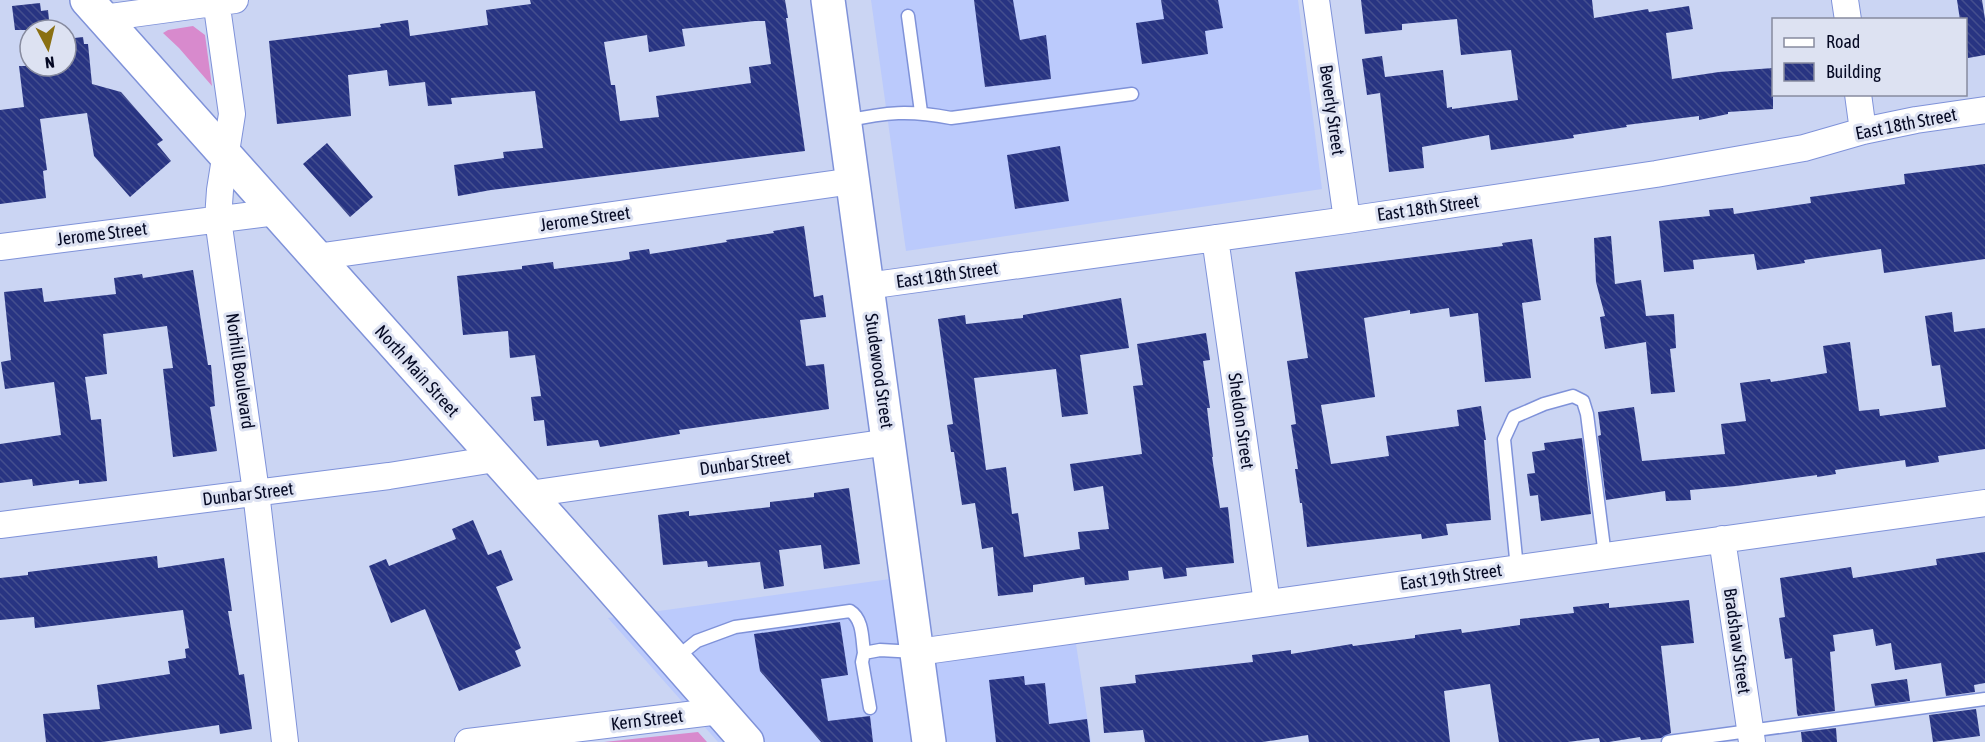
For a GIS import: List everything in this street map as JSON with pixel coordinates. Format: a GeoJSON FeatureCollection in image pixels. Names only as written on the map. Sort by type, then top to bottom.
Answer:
{"type":"FeatureCollection","features":[{"type":"Feature","properties":{"kind":"main road","name":"Studewood Street"},"geometry":{"type":"LineString","coordinates":[[828,0],[929,742]]}},
{"type":"Feature","properties":{"kind":"main road","name":"North Main Street"},"geometry":{"type":"LineString","coordinates":[[95,9],[495,459],[529,494],[747,742]]}},
{"type":"Feature","properties":{"kind":"street","name":"Beverly Street"},"geometry":{"type":"LineString","coordinates":[[1316,0],[1347,220]]}},
{"type":"Feature","properties":{"kind":"street"},"geometry":{"type":"LineString","coordinates":[[1845,0],[1848,18]]}},
{"type":"Feature","properties":{"kind":"street"},"geometry":{"type":"LineString","coordinates":[[95,9],[222,1]]}},
{"type":"Feature","properties":{"kind":"street","name":"Norhill Boulevard"},"geometry":{"type":"LineString","coordinates":[[222,1],[232,114],[220,190],[218,219],[256,492],[285,742]]}},
{"type":"Feature","properties":{"kind":"street"},"geometry":{"type":"LineString","coordinates":[[1858,96],[1863,131]]}},
{"type":"Feature","properties":{"kind":"street","name":"East 18th Street"},"geometry":{"type":"LineString","coordinates":[[867,286],[1347,220],[1668,172],[1804,148],[1863,131],[1917,120],[1985,110]]}},
{"type":"Feature","properties":{"kind":"street","name":"Jerome Street"},"geometry":{"type":"LineString","coordinates":[[316,257],[853,181]]}},
{"type":"Feature","properties":{"kind":"street","name":"Jerome Street"},"geometry":{"type":"LineString","coordinates":[[0,247],[276,212]]}},
{"type":"Feature","properties":{"kind":"street","name":"Sheldon Street"},"geometry":{"type":"LineString","coordinates":[[1215,238],[1267,603]]}},
{"type":"Feature","properties":{"kind":"street","name":"Dunbar Street"},"geometry":{"type":"LineString","coordinates":[[529,494],[889,442]]}},
{"type":"Feature","properties":{"kind":"street","name":"Dunbar Street"},"geometry":{"type":"LineString","coordinates":[[0,525],[388,476],[495,459]]}},
{"type":"Feature","properties":{"kind":"street","name":"East 19th Street"},"geometry":{"type":"LineString","coordinates":[[918,652],[1985,503]]}},
{"type":"Feature","properties":{"kind":"street","name":"Bradshaw Street"},"geometry":{"type":"LineString","coordinates":[[1722,540],[1751,736]]}},
{"type":"Feature","properties":{"kind":"street","name":"Kern Street"},"geometry":{"type":"LineString","coordinates":[[468,742],[720,711]]}},
{"type":"Feature","properties":{"kind":"lane"},"geometry":{"type":"LineString","coordinates":[[908,16],[921,112]]}},
{"type":"Feature","properties":{"kind":"lane"},"geometry":{"type":"LineString","coordinates":[[845,121],[885,112],[921,112],[951,118],[1132,94]]}},
{"type":"Feature","properties":{"kind":"lane"},"geometry":{"type":"LineString","coordinates":[[1517,568],[1504,439],[1514,417],[1544,404],[1573,396],[1583,401],[1587,414],[1605,556]]}},
{"type":"Feature","properties":{"kind":"lane"},"geometry":{"type":"LineString","coordinates":[[675,659],[697,641],[735,627],[850,611],[856,615],[860,624],[864,653],[862,662],[870,708]]}},
{"type":"Feature","properties":{"kind":"lane"},"geometry":{"type":"LineString","coordinates":[[864,653],[880,650],[918,652]]}},
{"type":"Feature","properties":{"kind":"lane"},"geometry":{"type":"LineString","coordinates":[[1668,742],[1751,736],[1985,699]]}},
{"type":"Feature","properties":{"kind":"shaded area"},"geometry":{"type":"Polygon","coordinates":[[[871,0],[1298,0],[1322,189],[906,251],[871,0]]]}},
{"type":"Feature","properties":{"kind":"shaded area"},"geometry":{"type":"Polygon","coordinates":[[[193,26],[205,35],[212,86],[163,33],[193,26]]]}},
{"type":"Feature","properties":{"kind":"shaded area"},"geometry":{"type":"Polygon","coordinates":[[[890,579],[902,668],[1076,644],[1091,742],[718,742],[608,618],[890,579]]]}},
{"type":"Feature","properties":{"kind":"shaded area"},"geometry":{"type":"Polygon","coordinates":[[[698,732],[707,742],[604,742],[698,732]]]}},
{"type":"Feature","properties":{"kind":"building"},"geometry":{"type":"Polygon","coordinates":[[[530,0],[785,0],[805,151],[458,196],[454,165],[504,158],[503,152],[543,148],[535,91],[451,98],[452,104],[428,106],[425,82],[389,86],[387,70],[348,75],[351,116],[277,124],[269,41],[381,27],[380,24],[408,20],[410,36],[488,25],[486,10],[531,4],[530,0]],[[765,21],[682,29],[685,46],[649,52],[647,35],[604,42],[611,85],[615,85],[620,121],[659,117],[656,96],[751,83],[749,67],[771,64],[765,21]]]}},
{"type":"Feature","properties":{"kind":"building"},"geometry":{"type":"Polygon","coordinates":[[[974,0],[1013,0],[1020,40],[1046,35],[1051,79],[985,87],[974,0]]]}},
{"type":"Feature","properties":{"kind":"building"},"geometry":{"type":"Polygon","coordinates":[[[1161,0],[1218,0],[1223,28],[1205,31],[1208,54],[1142,64],[1136,23],[1164,19],[1161,0]]]}},
{"type":"Feature","properties":{"kind":"building"},"geometry":{"type":"Polygon","coordinates":[[[1361,0],[1592,0],[1594,18],[1648,9],[1649,12],[1689,6],[1693,29],[1666,33],[1672,79],[1719,72],[1772,68],[1773,109],[1728,112],[1728,114],[1699,120],[1699,116],[1626,125],[1627,127],[1573,135],[1574,138],[1491,150],[1489,135],[1422,147],[1424,168],[1389,172],[1380,93],[1367,95],[1362,59],[1382,56],[1385,77],[1443,70],[1447,108],[1452,107],[1452,109],[1518,100],[1511,50],[1461,55],[1457,19],[1402,24],[1402,30],[1365,34],[1361,0]]]}},
{"type":"Feature","properties":{"kind":"building"},"geometry":{"type":"Polygon","coordinates":[[[1957,0],[1982,0],[1985,19],[1985,55],[1968,58],[1967,18],[1960,18],[1957,0]]]}},
{"type":"Feature","properties":{"kind":"building"},"geometry":{"type":"Polygon","coordinates":[[[40,3],[41,11],[48,10],[49,18],[18,18],[18,30],[15,30],[12,6],[40,3]]]}},
{"type":"Feature","properties":{"kind":"building"},"geometry":{"type":"Polygon","coordinates":[[[83,37],[84,44],[88,44],[92,84],[121,92],[163,140],[157,144],[171,161],[130,197],[94,156],[87,113],[40,119],[47,170],[43,171],[46,198],[0,204],[0,110],[24,107],[20,78],[78,78],[78,38],[83,37]]]}},
{"type":"Feature","properties":{"kind":"building"},"geometry":{"type":"Polygon","coordinates":[[[327,143],[373,197],[350,217],[303,164],[327,143]]]}},
{"type":"Feature","properties":{"kind":"building"},"geometry":{"type":"Polygon","coordinates":[[[1060,146],[1069,201],[1015,209],[1007,155],[1060,146]]]}},
{"type":"Feature","properties":{"kind":"building"},"geometry":{"type":"Polygon","coordinates":[[[1985,164],[1985,259],[1884,273],[1881,249],[1804,260],[1805,263],[1757,270],[1754,254],[1693,260],[1694,269],[1664,272],[1659,221],[1710,216],[1709,210],[1733,208],[1734,214],[1811,203],[1810,197],[1905,184],[1904,174],[1985,164]]]}},
{"type":"Feature","properties":{"kind":"building"},"geometry":{"type":"Polygon","coordinates":[[[804,226],[814,297],[823,295],[826,317],[800,320],[806,366],[824,364],[829,409],[679,430],[680,434],[600,447],[598,440],[547,446],[544,420],[534,421],[531,397],[541,396],[535,355],[510,358],[508,331],[463,335],[457,276],[522,269],[522,266],[553,262],[554,269],[620,261],[630,259],[629,252],[649,249],[650,254],[727,242],[726,240],[804,226]]]}},
{"type":"Feature","properties":{"kind":"building"},"geometry":{"type":"Polygon","coordinates":[[[1611,236],[1615,284],[1641,280],[1646,316],[1674,314],[1676,348],[1670,349],[1675,392],[1651,394],[1646,342],[1605,349],[1600,317],[1605,316],[1596,282],[1594,238],[1611,236]]]}},
{"type":"Feature","properties":{"kind":"building"},"geometry":{"type":"Polygon","coordinates":[[[1532,239],[1541,300],[1522,303],[1531,378],[1485,382],[1478,313],[1450,317],[1449,308],[1410,314],[1410,310],[1364,318],[1375,397],[1321,405],[1331,464],[1389,456],[1386,436],[1459,426],[1457,410],[1481,406],[1486,440],[1484,440],[1491,520],[1446,524],[1448,535],[1422,539],[1421,534],[1307,547],[1295,469],[1298,469],[1291,425],[1296,424],[1287,361],[1308,358],[1295,272],[1503,246],[1502,243],[1532,239]]]}},
{"type":"Feature","properties":{"kind":"building"},"geometry":{"type":"Polygon","coordinates":[[[193,270],[208,365],[211,365],[215,406],[210,407],[217,451],[173,457],[163,369],[173,368],[167,326],[103,334],[107,374],[85,377],[91,420],[101,419],[107,481],[79,484],[79,480],[33,486],[32,479],[0,483],[0,444],[61,435],[54,382],[5,389],[1,362],[11,360],[4,292],[42,288],[44,302],[116,294],[114,278],[142,274],[143,278],[193,270]]]}},
{"type":"Feature","properties":{"kind":"building"},"geometry":{"type":"Polygon","coordinates":[[[1121,298],[1129,348],[1080,355],[1088,414],[1062,417],[1056,369],[974,378],[986,470],[1006,467],[1012,514],[1018,513],[1024,557],[1080,549],[1078,532],[1109,529],[1103,486],[1074,491],[1070,464],[1142,454],[1133,386],[1143,385],[1137,344],[1206,333],[1210,360],[1203,361],[1210,408],[1207,408],[1212,457],[1220,508],[1228,507],[1234,563],[1186,568],[1187,576],[1164,579],[1162,567],[1128,571],[1129,580],[1085,585],[1084,577],[1033,585],[1033,592],[998,596],[993,547],[982,549],[975,503],[962,505],[954,452],[951,452],[947,425],[953,424],[938,319],[965,315],[966,324],[1023,318],[1023,315],[1121,298]]]}},
{"type":"Feature","properties":{"kind":"building"},"geometry":{"type":"Polygon","coordinates":[[[1952,312],[1954,332],[1985,328],[1985,449],[1938,456],[1939,462],[1906,467],[1905,460],[1835,470],[1836,474],[1817,477],[1817,475],[1690,490],[1691,500],[1666,501],[1665,491],[1606,500],[1598,436],[1601,435],[1598,412],[1634,407],[1642,461],[1725,454],[1721,424],[1746,421],[1740,383],[1770,379],[1771,382],[1827,373],[1823,346],[1850,342],[1859,411],[1879,409],[1880,416],[1946,407],[1940,365],[1932,366],[1925,316],[1952,312]]]}},
{"type":"Feature","properties":{"kind":"building"},"geometry":{"type":"Polygon","coordinates":[[[1582,438],[1591,514],[1541,521],[1538,495],[1530,496],[1527,474],[1535,473],[1532,452],[1545,450],[1544,443],[1582,438]]]}},
{"type":"Feature","properties":{"kind":"building"},"geometry":{"type":"Polygon","coordinates":[[[849,488],[860,564],[824,569],[821,545],[779,550],[784,586],[764,589],[760,562],[708,567],[707,561],[663,565],[658,515],[689,511],[689,516],[770,507],[770,502],[814,497],[814,493],[849,488]]]}},
{"type":"Feature","properties":{"kind":"building"},"geometry":{"type":"Polygon","coordinates":[[[473,520],[488,555],[501,550],[513,580],[496,587],[521,648],[515,651],[521,666],[459,691],[425,609],[391,623],[369,566],[386,559],[389,566],[456,539],[452,529],[473,520]]]}},
{"type":"Feature","properties":{"kind":"building"},"geometry":{"type":"Polygon","coordinates":[[[1985,552],[1985,683],[1974,685],[1975,692],[1946,696],[1941,663],[1895,670],[1891,643],[1876,646],[1873,629],[1833,635],[1835,651],[1830,652],[1835,711],[1798,716],[1792,658],[1785,659],[1779,618],[1785,617],[1780,578],[1851,567],[1853,578],[1937,565],[1936,559],[1985,552]]]}},
{"type":"Feature","properties":{"kind":"building"},"geometry":{"type":"Polygon","coordinates":[[[157,556],[158,568],[224,558],[232,611],[228,611],[239,675],[244,674],[252,729],[220,734],[219,725],[102,742],[46,742],[43,714],[100,709],[97,685],[170,674],[168,661],[186,658],[185,649],[189,648],[183,610],[35,628],[34,617],[0,620],[0,578],[28,575],[28,572],[157,556]]]}},
{"type":"Feature","properties":{"kind":"building"},"geometry":{"type":"Polygon","coordinates":[[[1689,600],[1694,643],[1661,646],[1671,733],[1661,738],[1641,740],[1640,737],[1609,742],[1600,742],[1599,738],[1568,742],[1499,742],[1490,684],[1444,691],[1450,742],[1309,742],[1308,735],[1263,742],[1145,742],[1143,730],[1104,733],[1100,687],[1136,683],[1135,675],[1253,662],[1252,655],[1291,650],[1291,654],[1352,644],[1353,646],[1415,638],[1415,635],[1461,629],[1462,633],[1520,625],[1520,619],[1574,613],[1573,607],[1609,603],[1609,608],[1689,600]]]}},
{"type":"Feature","properties":{"kind":"building"},"geometry":{"type":"Polygon","coordinates":[[[840,622],[848,675],[821,679],[828,721],[870,716],[873,742],[821,742],[760,671],[754,634],[840,622]]]}},
{"type":"Feature","properties":{"kind":"building"},"geometry":{"type":"Polygon","coordinates":[[[1024,676],[1025,685],[1045,683],[1049,724],[1087,719],[1090,742],[996,742],[989,680],[1024,676]]]}},
{"type":"Feature","properties":{"kind":"building"},"geometry":{"type":"Polygon","coordinates":[[[1907,679],[1910,701],[1875,706],[1871,684],[1907,679]]]}},
{"type":"Feature","properties":{"kind":"building"},"geometry":{"type":"Polygon","coordinates":[[[1976,709],[1980,736],[1933,742],[1929,715],[1976,709]]]}},
{"type":"Feature","properties":{"kind":"building"},"geometry":{"type":"Polygon","coordinates":[[[1836,728],[1837,742],[1802,742],[1801,732],[1836,728]]]}}]}
